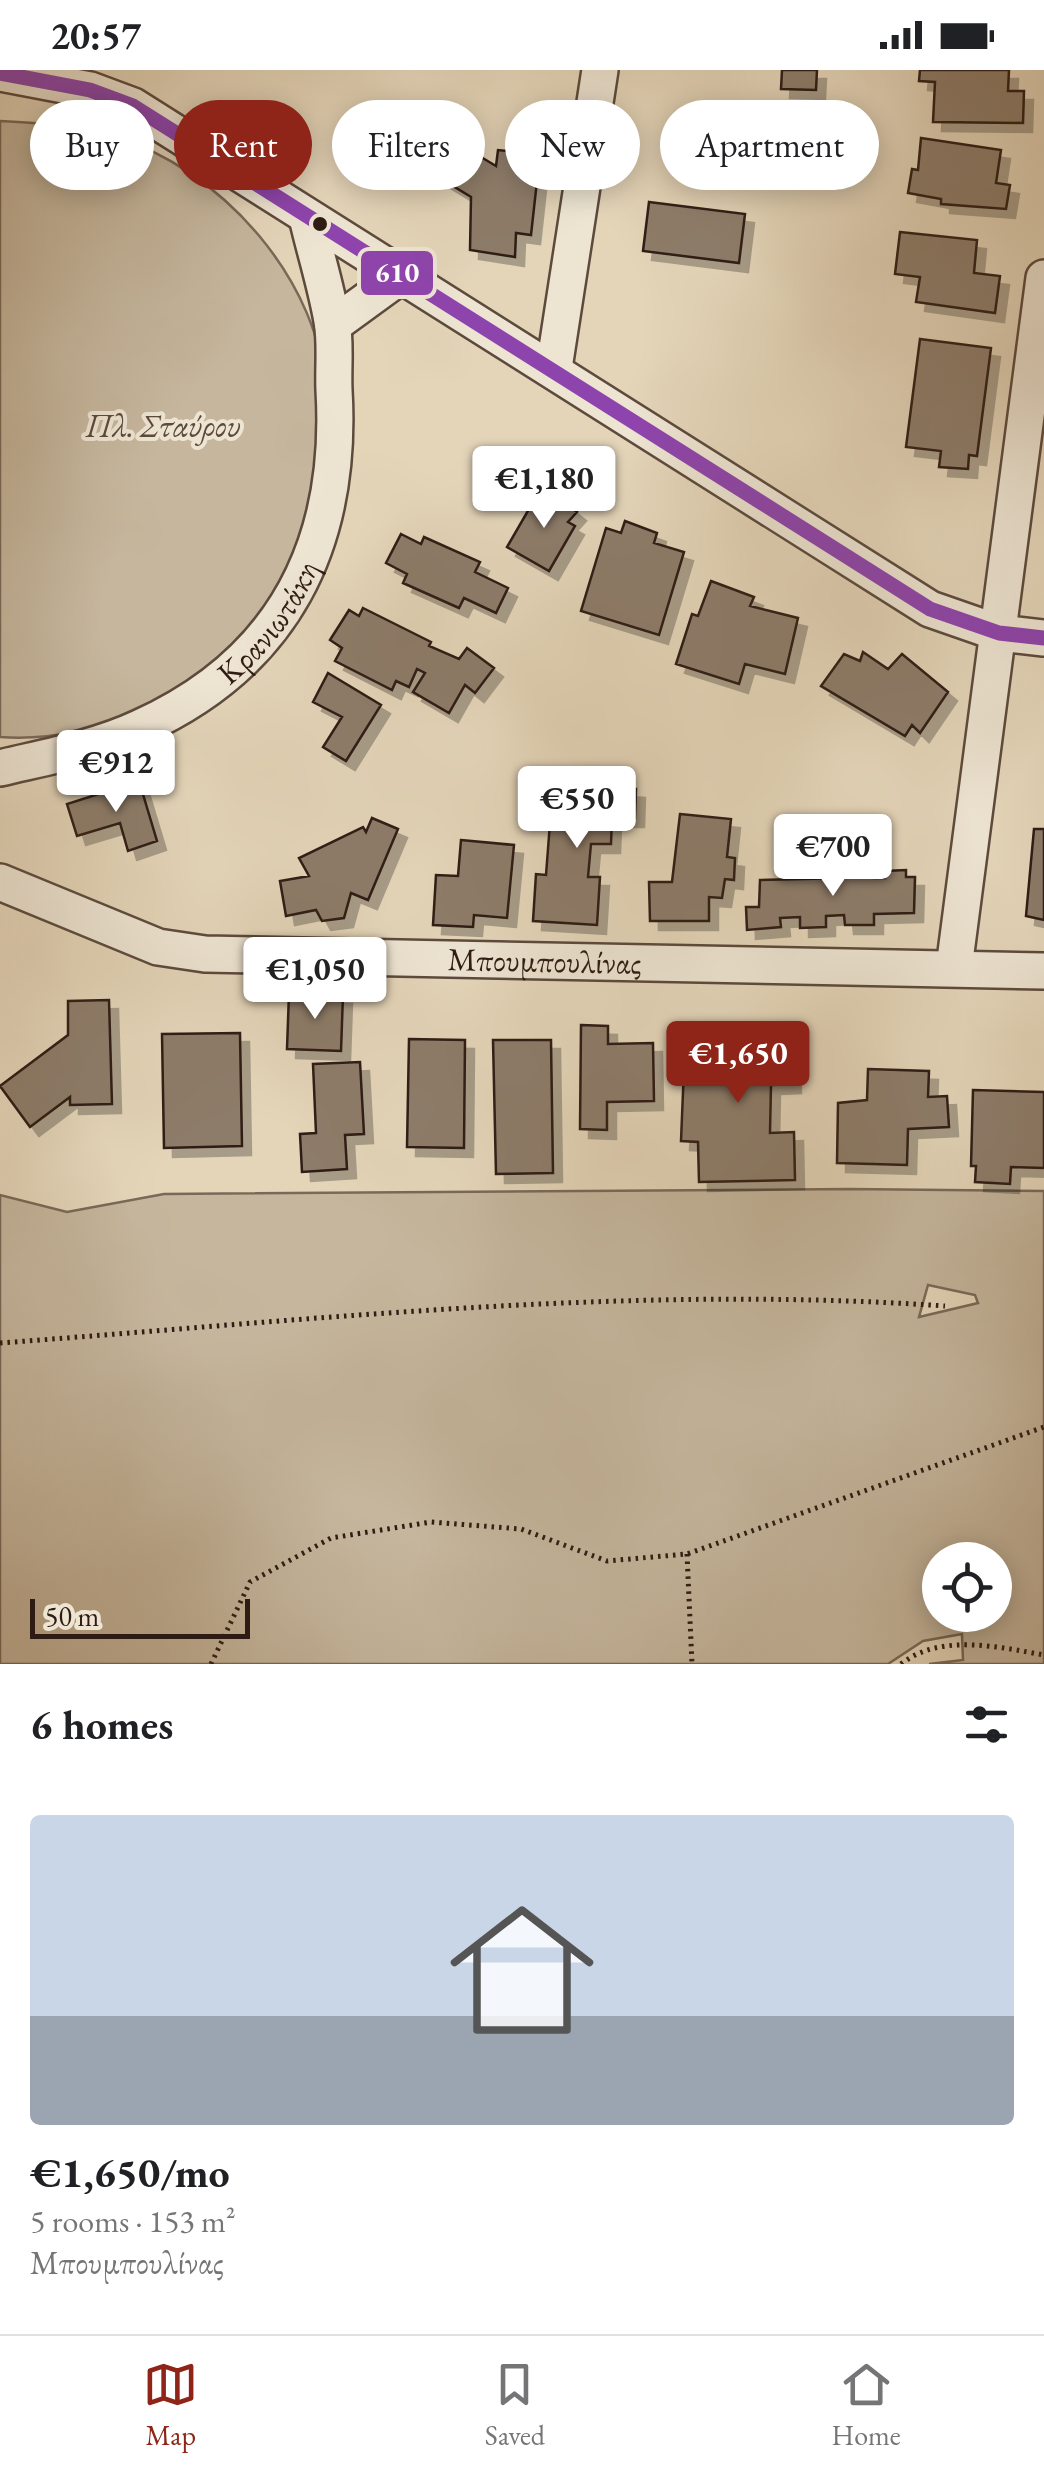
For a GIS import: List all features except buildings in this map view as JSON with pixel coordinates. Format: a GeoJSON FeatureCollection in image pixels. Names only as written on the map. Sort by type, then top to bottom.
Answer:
{"type":"FeatureCollection","features":[{"type":"Feature","properties":{"kind":"street"},"geometry":{"type":"LineString","coordinates":[[554,368],[600,70]]}},
{"type":"Feature","properties":{"kind":"street"},"geometry":{"type":"LineString","coordinates":[[0,73],[80,80],[132,106],[554,368],[930,610],[1000,634],[1044,638]]}},
{"type":"Feature","properties":{"kind":"street","name":"Κρανιωτάκη"},"geometry":{"type":"LineString","coordinates":[[0,768],[137,729],[182,706],[240,663],[276,622],[306,573],[333,490],[338,440],[333,325],[307,218]]}},
{"type":"Feature","properties":{"kind":"street"},"geometry":{"type":"LineString","coordinates":[[333,325],[403,274]]}},
{"type":"Feature","properties":{"kind":"street"},"geometry":{"type":"LineString","coordinates":[[954,968],[1044,278]]}},
{"type":"Feature","properties":{"kind":"street","name":"Μπουμπουλίνας"},"geometry":{"type":"LineString","coordinates":[[0,882],[158,947],[205,954],[1044,972]]}},
{"type":"Feature","properties":{"kind":"path"},"geometry":{"type":"LineString","coordinates":[[0,1342],[507,1307],[814,1297],[944,1306]]}},
{"type":"Feature","properties":{"kind":"path"},"geometry":{"type":"LineString","coordinates":[[212,1664],[250,1582],[331,1538],[432,1522],[521,1529],[606,1561],[687,1554],[1044,1427]]}},
{"type":"Feature","properties":{"kind":"path"},"geometry":{"type":"LineString","coordinates":[[687,1554],[692,1664]]}},
{"type":"Feature","properties":{"kind":"path"},"geometry":{"type":"LineString","coordinates":[[902,1664],[916,1652],[980,1644],[1044,1655]]}},
{"type":"Feature","properties":{"kind":"green space","name":"Πλ. Σταύρου"},"geometry":{"type":"Polygon","coordinates":[[[0,121],[30,123],[30,190],[154,190],[154,153],[174,164],[174,190],[212,190],[227,202],[259,235],[286,273],[307,313],[320,355],[326,398],[314,519],[276,590],[231,650],[194,682],[113,722],[57,735],[0,737],[0,121]]]}},
{"type":"Feature","properties":{"kind":"green space"},"geometry":{"type":"Polygon","coordinates":[[[1044,1191],[1044,1664],[929,1664],[963,1660],[962,1634],[923,1641],[888,1664],[0,1664],[0,1195],[67,1212],[164,1194],[1044,1191]],[[928,1285],[919,1317],[978,1303],[975,1295],[928,1285]]]}},
{"type":"Feature","properties":{"kind":"transit line","name":"610"},"geometry":{"type":"LineString","coordinates":[[0,73],[90,90],[133,106],[930,609],[999,633],[1044,638]]}}]}
